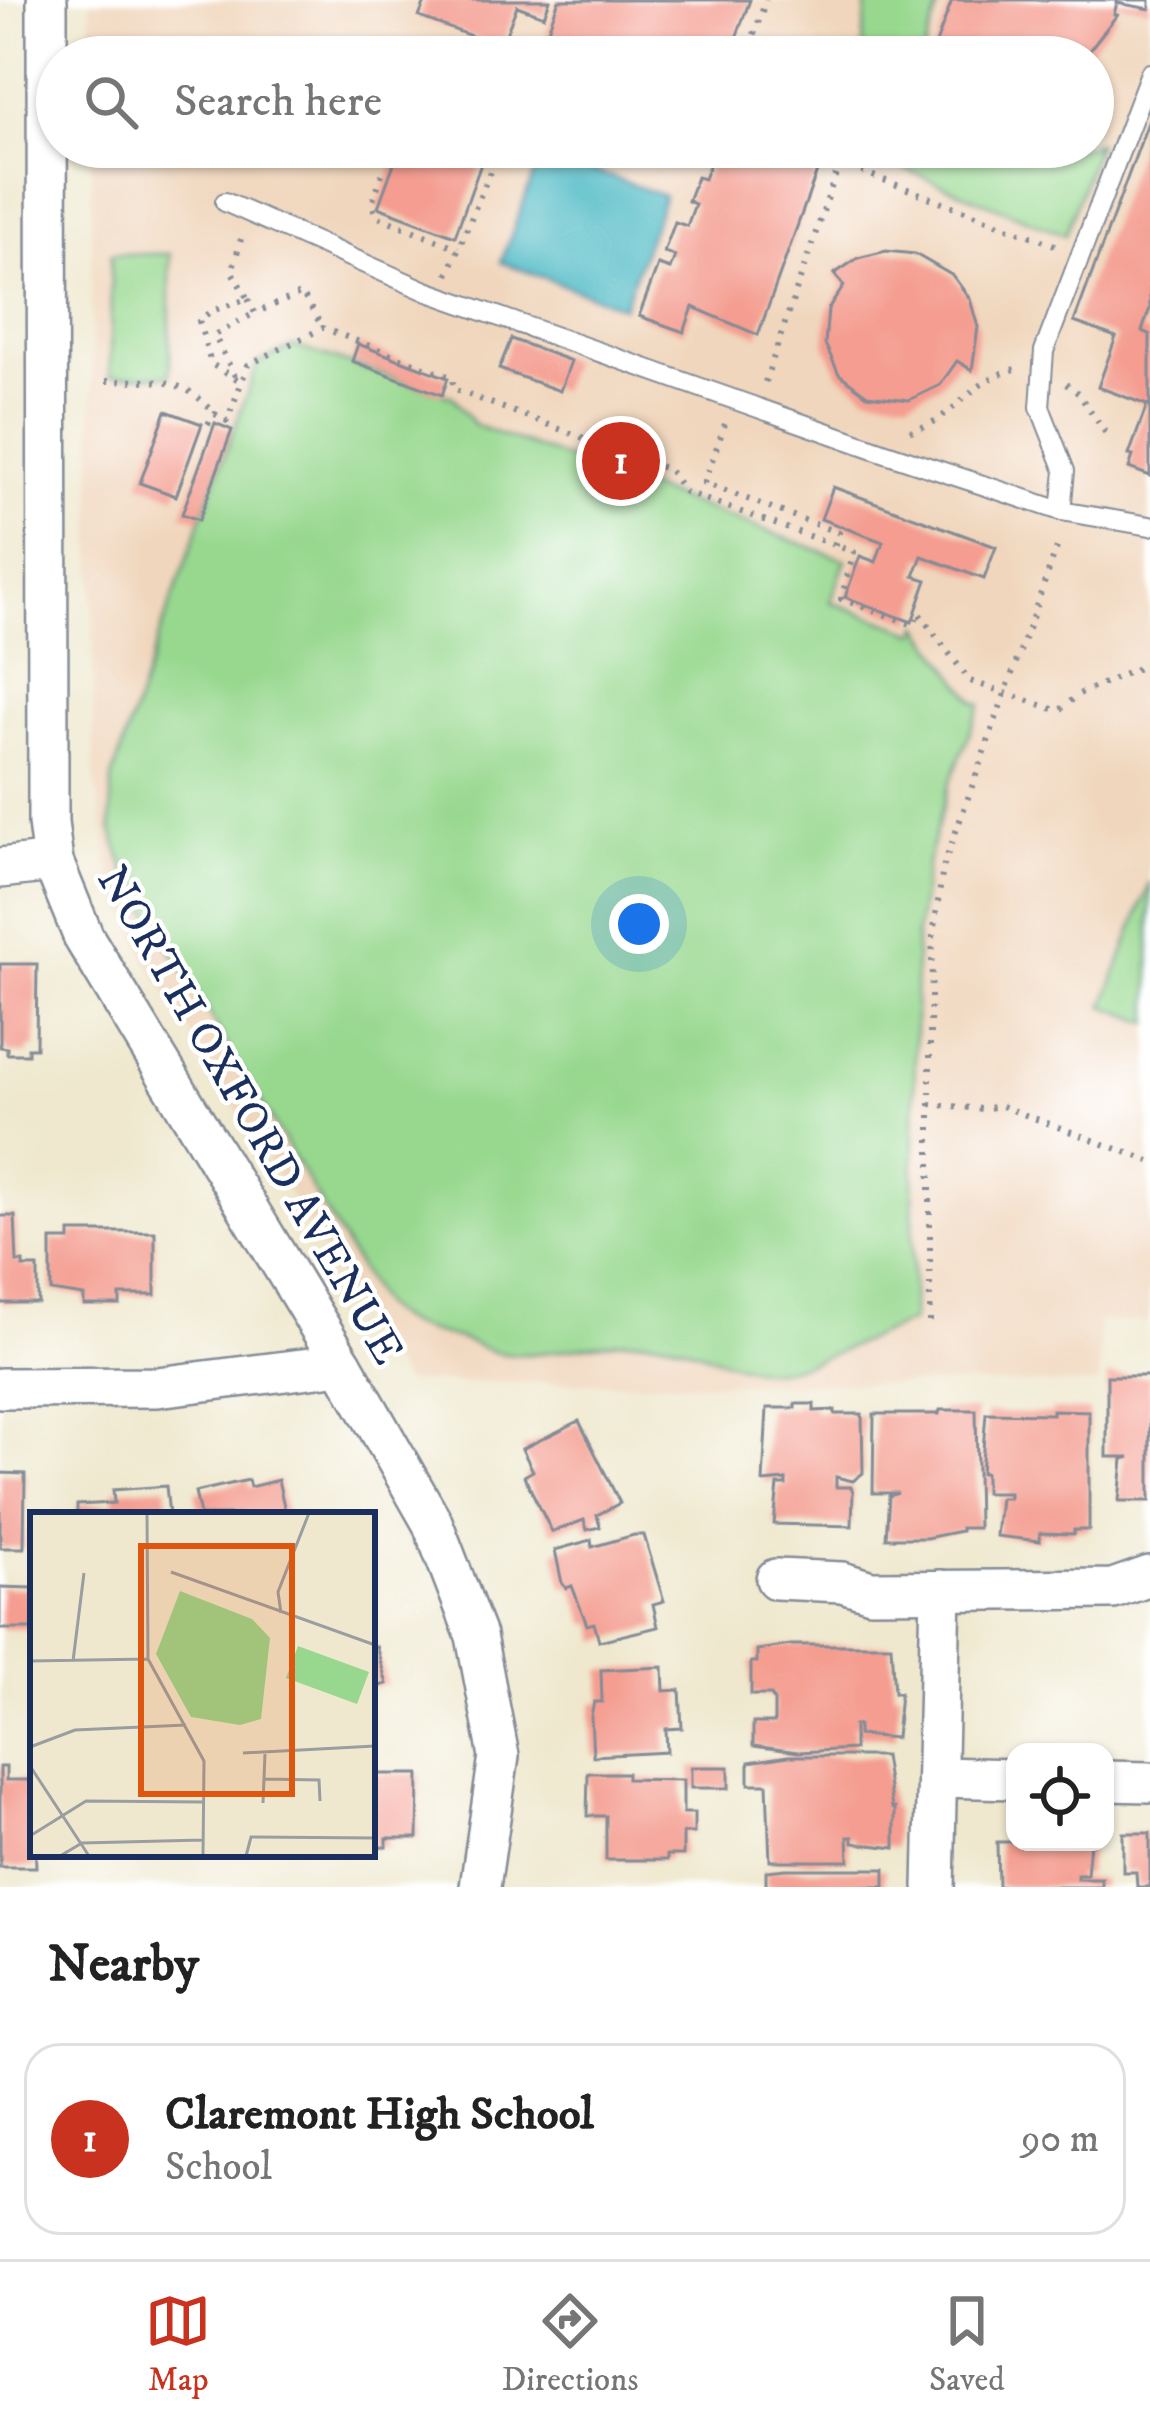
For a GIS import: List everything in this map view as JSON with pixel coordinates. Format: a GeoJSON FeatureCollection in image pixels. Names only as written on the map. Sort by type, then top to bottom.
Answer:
{"type":"FeatureCollection","features":[{"type":"Feature","properties":{"kind":"street","name":"NORTH OXFORD AVENUE"},"geometry":{"type":"LineString","coordinates":[[47,0],[47,36]]}},
{"type":"Feature","properties":{"kind":"street","name":"NORTH OXFORD AVENUE"},"geometry":{"type":"LineString","coordinates":[[47,168],[48,824],[53,862],[85,938],[432,1522],[476,1636],[500,1756],[480,1887]]}},
{"type":"Feature","properties":{"kind":"street"},"geometry":{"type":"LineString","coordinates":[[0,868],[53,862]]}},
{"type":"Feature","properties":{"kind":"street"},"geometry":{"type":"LineString","coordinates":[[0,1388],[157,1387],[342,1364]]}},
{"type":"Feature","properties":{"kind":"street"},"geometry":{"type":"LineString","coordinates":[[776,1579],[842,1582],[871,1591],[1112,1589],[1150,1576]]}},
{"type":"Feature","properties":{"kind":"street"},"geometry":{"type":"LineString","coordinates":[[934,1887],[941,1590]]}},
{"type":"Feature","properties":{"kind":"street"},"geometry":{"type":"LineString","coordinates":[[938,1777],[1006,1779]]}},
{"type":"Feature","properties":{"kind":"street"},"geometry":{"type":"LineString","coordinates":[[1114,1781],[1150,1782]]}},
{"type":"Feature","properties":{"kind":"lane"},"geometry":{"type":"LineString","coordinates":[[1061,511],[1064,471],[1040,407],[1044,351],[1150,73]]}},
{"type":"Feature","properties":{"kind":"lane"},"geometry":{"type":"LineString","coordinates":[[225,202],[440,296],[1061,511],[1150,526]]}},
{"type":"Feature","properties":{"kind":"path"},"geometry":{"type":"LineString","coordinates":[[753,36],[766,0]]}},
{"type":"Feature","properties":{"kind":"path"},"geometry":{"type":"LineString","coordinates":[[440,296],[491,168]]}},
{"type":"Feature","properties":{"kind":"path"},"geometry":{"type":"LineString","coordinates":[[751,379],[764,383],[837,168]]}},
{"type":"Feature","properties":{"kind":"path"},"geometry":{"type":"LineString","coordinates":[[852,168],[1081,255]]}},
{"type":"Feature","properties":{"kind":"path"},"geometry":{"type":"LineString","coordinates":[[382,174],[372,204],[376,216],[458,248]]}},
{"type":"Feature","properties":{"kind":"path"},"geometry":{"type":"LineString","coordinates":[[249,213],[232,272],[255,313]]}},
{"type":"Feature","properties":{"kind":"path"},"geometry":{"type":"LineString","coordinates":[[239,381],[214,334],[302,292],[323,328],[453,378],[453,389],[668,470],[685,492],[854,552],[841,599],[914,625],[918,612],[970,681],[1059,711],[1079,694],[1150,663]]}},
{"type":"Feature","properties":{"kind":"path"},"geometry":{"type":"LineString","coordinates":[[239,381],[212,364],[199,321],[211,310],[248,299]]}},
{"type":"Feature","properties":{"kind":"path"},"geometry":{"type":"LineString","coordinates":[[106,381],[166,381],[201,398],[227,421],[248,365],[323,328]]}},
{"type":"Feature","properties":{"kind":"path"},"geometry":{"type":"LineString","coordinates":[[908,431],[929,427],[988,378],[1018,368],[1043,371],[1078,393],[1107,435]]}},
{"type":"Feature","properties":{"kind":"path"},"geometry":{"type":"LineString","coordinates":[[208,424],[215,414]]}},
{"type":"Feature","properties":{"kind":"path"},"geometry":{"type":"LineString","coordinates":[[729,416],[704,482],[839,532],[835,545]]}},
{"type":"Feature","properties":{"kind":"path"},"geometry":{"type":"LineString","coordinates":[[930,1322],[933,935],[944,868],[1061,537],[1061,511]]}},
{"type":"Feature","properties":{"kind":"path"},"geometry":{"type":"LineString","coordinates":[[930,1104],[1001,1106],[1150,1161]]}},
{"type":"Feature","properties":{"kind":"shaded area"},"geometry":{"type":"Polygon","coordinates":[[[90,0],[1150,0],[1150,1322],[1099,1321],[1099,1384],[403,1382],[147,961],[110,866],[94,776],[91,168],[1114,168],[1114,36],[91,36],[90,0]]]}},
{"type":"Feature","properties":{"kind":"green space"},"geometry":{"type":"Polygon","coordinates":[[[867,0],[941,0],[929,36],[864,36],[867,0]]]}},
{"type":"Feature","properties":{"kind":"green space"},"geometry":{"type":"Polygon","coordinates":[[[902,168],[1089,168],[1065,235],[902,168]]]}},
{"type":"Feature","properties":{"kind":"green space"},"geometry":{"type":"Polygon","coordinates":[[[111,254],[170,254],[170,375],[110,376],[111,254]]]}},
{"type":"Feature","properties":{"kind":"green space"},"geometry":{"type":"Polygon","coordinates":[[[294,346],[453,397],[474,425],[846,560],[831,602],[917,633],[920,626],[974,701],[981,704],[949,785],[927,864],[916,935],[912,1321],[813,1361],[767,1370],[661,1341],[499,1353],[416,1327],[381,1306],[126,873],[111,828],[112,779],[258,363],[294,346]]]}},
{"type":"Feature","properties":{"kind":"green space"},"geometry":{"type":"Polygon","coordinates":[[[1150,882],[1150,1023],[1104,1006],[1150,882]]]}},
{"type":"Feature","properties":{"kind":"water"},"geometry":{"type":"Polygon","coordinates":[[[536,168],[586,168],[664,196],[623,307],[501,262],[536,168]]]}},
{"type":"Feature","properties":{"kind":"building"},"geometry":{"type":"Polygon","coordinates":[[[426,0],[550,0],[544,16],[517,6],[505,36],[471,36],[419,17],[426,0]]]}},
{"type":"Feature","properties":{"kind":"building"},"geometry":{"type":"Polygon","coordinates":[[[559,0],[750,0],[737,36],[546,36],[559,0]]]}},
{"type":"Feature","properties":{"kind":"building"},"geometry":{"type":"Polygon","coordinates":[[[952,0],[1150,0],[1150,9],[1117,3],[1117,15],[1100,36],[939,36],[952,0]]]}},
{"type":"Feature","properties":{"kind":"building"},"geometry":{"type":"Polygon","coordinates":[[[1150,117],[1150,308],[1142,331],[1150,334],[1150,476],[1129,468],[1147,405],[1098,387],[1116,337],[1074,322],[1150,117]]]}},
{"type":"Feature","properties":{"kind":"building"},"geometry":{"type":"Polygon","coordinates":[[[392,168],[479,168],[455,236],[378,207],[392,168]]]}},
{"type":"Feature","properties":{"kind":"building"},"geometry":{"type":"Polygon","coordinates":[[[708,168],[818,168],[758,335],[693,307],[684,332],[639,316],[658,265],[670,269],[675,256],[664,252],[675,222],[687,226],[695,204],[688,201],[697,177],[704,179],[708,168]]]}},
{"type":"Feature","properties":{"kind":"building"},"geometry":{"type":"Polygon","coordinates":[[[886,251],[915,254],[953,276],[970,299],[978,327],[972,370],[957,361],[940,385],[909,400],[867,395],[839,374],[825,344],[828,309],[844,286],[834,274],[858,258],[886,251]]]}},
{"type":"Feature","properties":{"kind":"building"},"geometry":{"type":"Polygon","coordinates":[[[511,339],[571,361],[560,391],[499,369],[511,339]]]}},
{"type":"Feature","properties":{"kind":"building"},"geometry":{"type":"Polygon","coordinates":[[[358,344],[448,378],[442,395],[352,361],[358,344]]]}},
{"type":"Feature","properties":{"kind":"building"},"geometry":{"type":"Polygon","coordinates":[[[166,411],[202,424],[176,496],[140,483],[166,411]]]}},
{"type":"Feature","properties":{"kind":"building"},"geometry":{"type":"Polygon","coordinates":[[[215,423],[232,430],[199,520],[182,514],[215,423]]]}},
{"type":"Feature","properties":{"kind":"building"},"geometry":{"type":"Polygon","coordinates":[[[833,487],[996,547],[984,579],[922,556],[914,576],[927,580],[912,622],[845,597],[860,556],[876,562],[883,542],[821,519],[833,487]]]}},
{"type":"Feature","properties":{"kind":"building"},"geometry":{"type":"Polygon","coordinates":[[[0,964],[37,964],[36,1048],[28,1048],[28,1054],[7,1054],[7,1048],[0,1047],[0,964]]]}},
{"type":"Feature","properties":{"kind":"building"},"geometry":{"type":"Polygon","coordinates":[[[0,1216],[15,1216],[17,1262],[38,1267],[38,1303],[0,1303],[0,1216]]]}},
{"type":"Feature","properties":{"kind":"building"},"geometry":{"type":"Polygon","coordinates":[[[70,1232],[155,1232],[155,1295],[120,1295],[120,1305],[84,1305],[84,1296],[51,1291],[51,1240],[70,1240],[70,1232]]]}},
{"type":"Feature","properties":{"kind":"building"},"geometry":{"type":"Polygon","coordinates":[[[1107,1376],[1150,1376],[1150,1501],[1119,1501],[1123,1459],[1130,1457],[1107,1457],[1107,1376]]]}},
{"type":"Feature","properties":{"kind":"building"},"geometry":{"type":"Polygon","coordinates":[[[795,1404],[814,1404],[814,1411],[862,1414],[863,1473],[853,1481],[836,1477],[836,1487],[851,1487],[853,1492],[852,1526],[774,1524],[778,1485],[786,1485],[786,1480],[763,1482],[767,1408],[795,1408],[795,1404]]]}},
{"type":"Feature","properties":{"kind":"building"},"geometry":{"type":"Polygon","coordinates":[[[940,1410],[976,1410],[978,1528],[926,1538],[886,1538],[889,1496],[898,1493],[873,1493],[874,1414],[939,1414],[940,1410]]]}},
{"type":"Feature","properties":{"kind":"building"},"geometry":{"type":"Polygon","coordinates":[[[1052,1410],[1089,1411],[1089,1530],[1040,1533],[1040,1541],[996,1536],[1000,1498],[1009,1498],[1009,1493],[985,1493],[985,1473],[981,1473],[986,1413],[1052,1414],[1052,1410]]]}},
{"type":"Feature","properties":{"kind":"building"},"geometry":{"type":"Polygon","coordinates":[[[579,1421],[620,1503],[597,1515],[600,1527],[587,1530],[584,1520],[552,1532],[524,1476],[533,1471],[522,1449],[579,1421]]]}},
{"type":"Feature","properties":{"kind":"building"},"geometry":{"type":"Polygon","coordinates":[[[0,1473],[25,1474],[24,1548],[0,1548],[0,1473]]]}},
{"type":"Feature","properties":{"kind":"building"},"geometry":{"type":"Polygon","coordinates":[[[248,1480],[250,1487],[278,1480],[285,1512],[199,1512],[195,1492],[248,1480]]]}},
{"type":"Feature","properties":{"kind":"building"},"geometry":{"type":"Polygon","coordinates":[[[166,1486],[169,1512],[77,1512],[77,1505],[114,1503],[113,1490],[166,1486]]]}},
{"type":"Feature","properties":{"kind":"building"},"geometry":{"type":"Polygon","coordinates":[[[644,1535],[664,1601],[653,1604],[658,1627],[599,1641],[594,1623],[587,1625],[572,1586],[566,1588],[562,1583],[555,1550],[591,1540],[592,1547],[644,1535]]]}},
{"type":"Feature","properties":{"kind":"building"},"geometry":{"type":"Polygon","coordinates":[[[0,1587],[30,1588],[30,1629],[0,1629],[0,1587]]]}},
{"type":"Feature","properties":{"kind":"building"},"geometry":{"type":"Polygon","coordinates":[[[791,1645],[891,1645],[894,1693],[900,1693],[896,1738],[858,1735],[858,1725],[854,1725],[854,1749],[798,1752],[753,1746],[753,1723],[774,1723],[774,1701],[771,1695],[751,1695],[751,1662],[757,1662],[757,1650],[791,1645]]]}},
{"type":"Feature","properties":{"kind":"building"},"geometry":{"type":"Polygon","coordinates":[[[375,1646],[387,1684],[375,1687],[375,1646]]]}},
{"type":"Feature","properties":{"kind":"building"},"geometry":{"type":"Polygon","coordinates":[[[663,1667],[664,1691],[680,1690],[682,1728],[666,1729],[667,1752],[593,1756],[591,1716],[594,1702],[602,1702],[601,1670],[663,1667]]]}},
{"type":"Feature","properties":{"kind":"building"},"geometry":{"type":"Polygon","coordinates":[[[788,1756],[884,1756],[895,1808],[895,1848],[853,1843],[853,1837],[848,1837],[849,1861],[770,1861],[767,1784],[749,1784],[749,1762],[788,1756]]]}},
{"type":"Feature","properties":{"kind":"building"},"geometry":{"type":"Polygon","coordinates":[[[0,1767],[6,1767],[6,1780],[30,1780],[30,1857],[36,1857],[36,1867],[0,1867],[0,1767]]]}},
{"type":"Feature","properties":{"kind":"building"},"geometry":{"type":"Polygon","coordinates":[[[691,1767],[729,1767],[729,1788],[691,1788],[691,1767]]]}},
{"type":"Feature","properties":{"kind":"building"},"geometry":{"type":"Polygon","coordinates":[[[588,1773],[683,1780],[683,1813],[694,1813],[694,1833],[683,1833],[683,1855],[667,1855],[667,1860],[606,1860],[606,1816],[587,1816],[588,1773]]]}},
{"type":"Feature","properties":{"kind":"building"},"geometry":{"type":"Polygon","coordinates":[[[375,1774],[419,1774],[418,1838],[387,1838],[387,1847],[375,1847],[375,1774]]]}},
{"type":"Feature","properties":{"kind":"building"},"geometry":{"type":"Polygon","coordinates":[[[1123,1833],[1150,1833],[1150,1887],[1137,1887],[1136,1872],[1123,1872],[1123,1833]]]}},
{"type":"Feature","properties":{"kind":"building"},"geometry":{"type":"Polygon","coordinates":[[[997,1842],[1006,1842],[1006,1851],[1089,1851],[1087,1875],[1077,1875],[1077,1879],[1102,1879],[1102,1887],[998,1887],[997,1842]]]}},
{"type":"Feature","properties":{"kind":"building"},"geometry":{"type":"Polygon","coordinates":[[[885,1869],[885,1887],[766,1887],[766,1871],[885,1869]]]}},
{"type":"Feature","properties":{"kind":"place","name":"Claremont High School"},"geometry":{"type":"Point","coordinates":[621,461]}}]}
